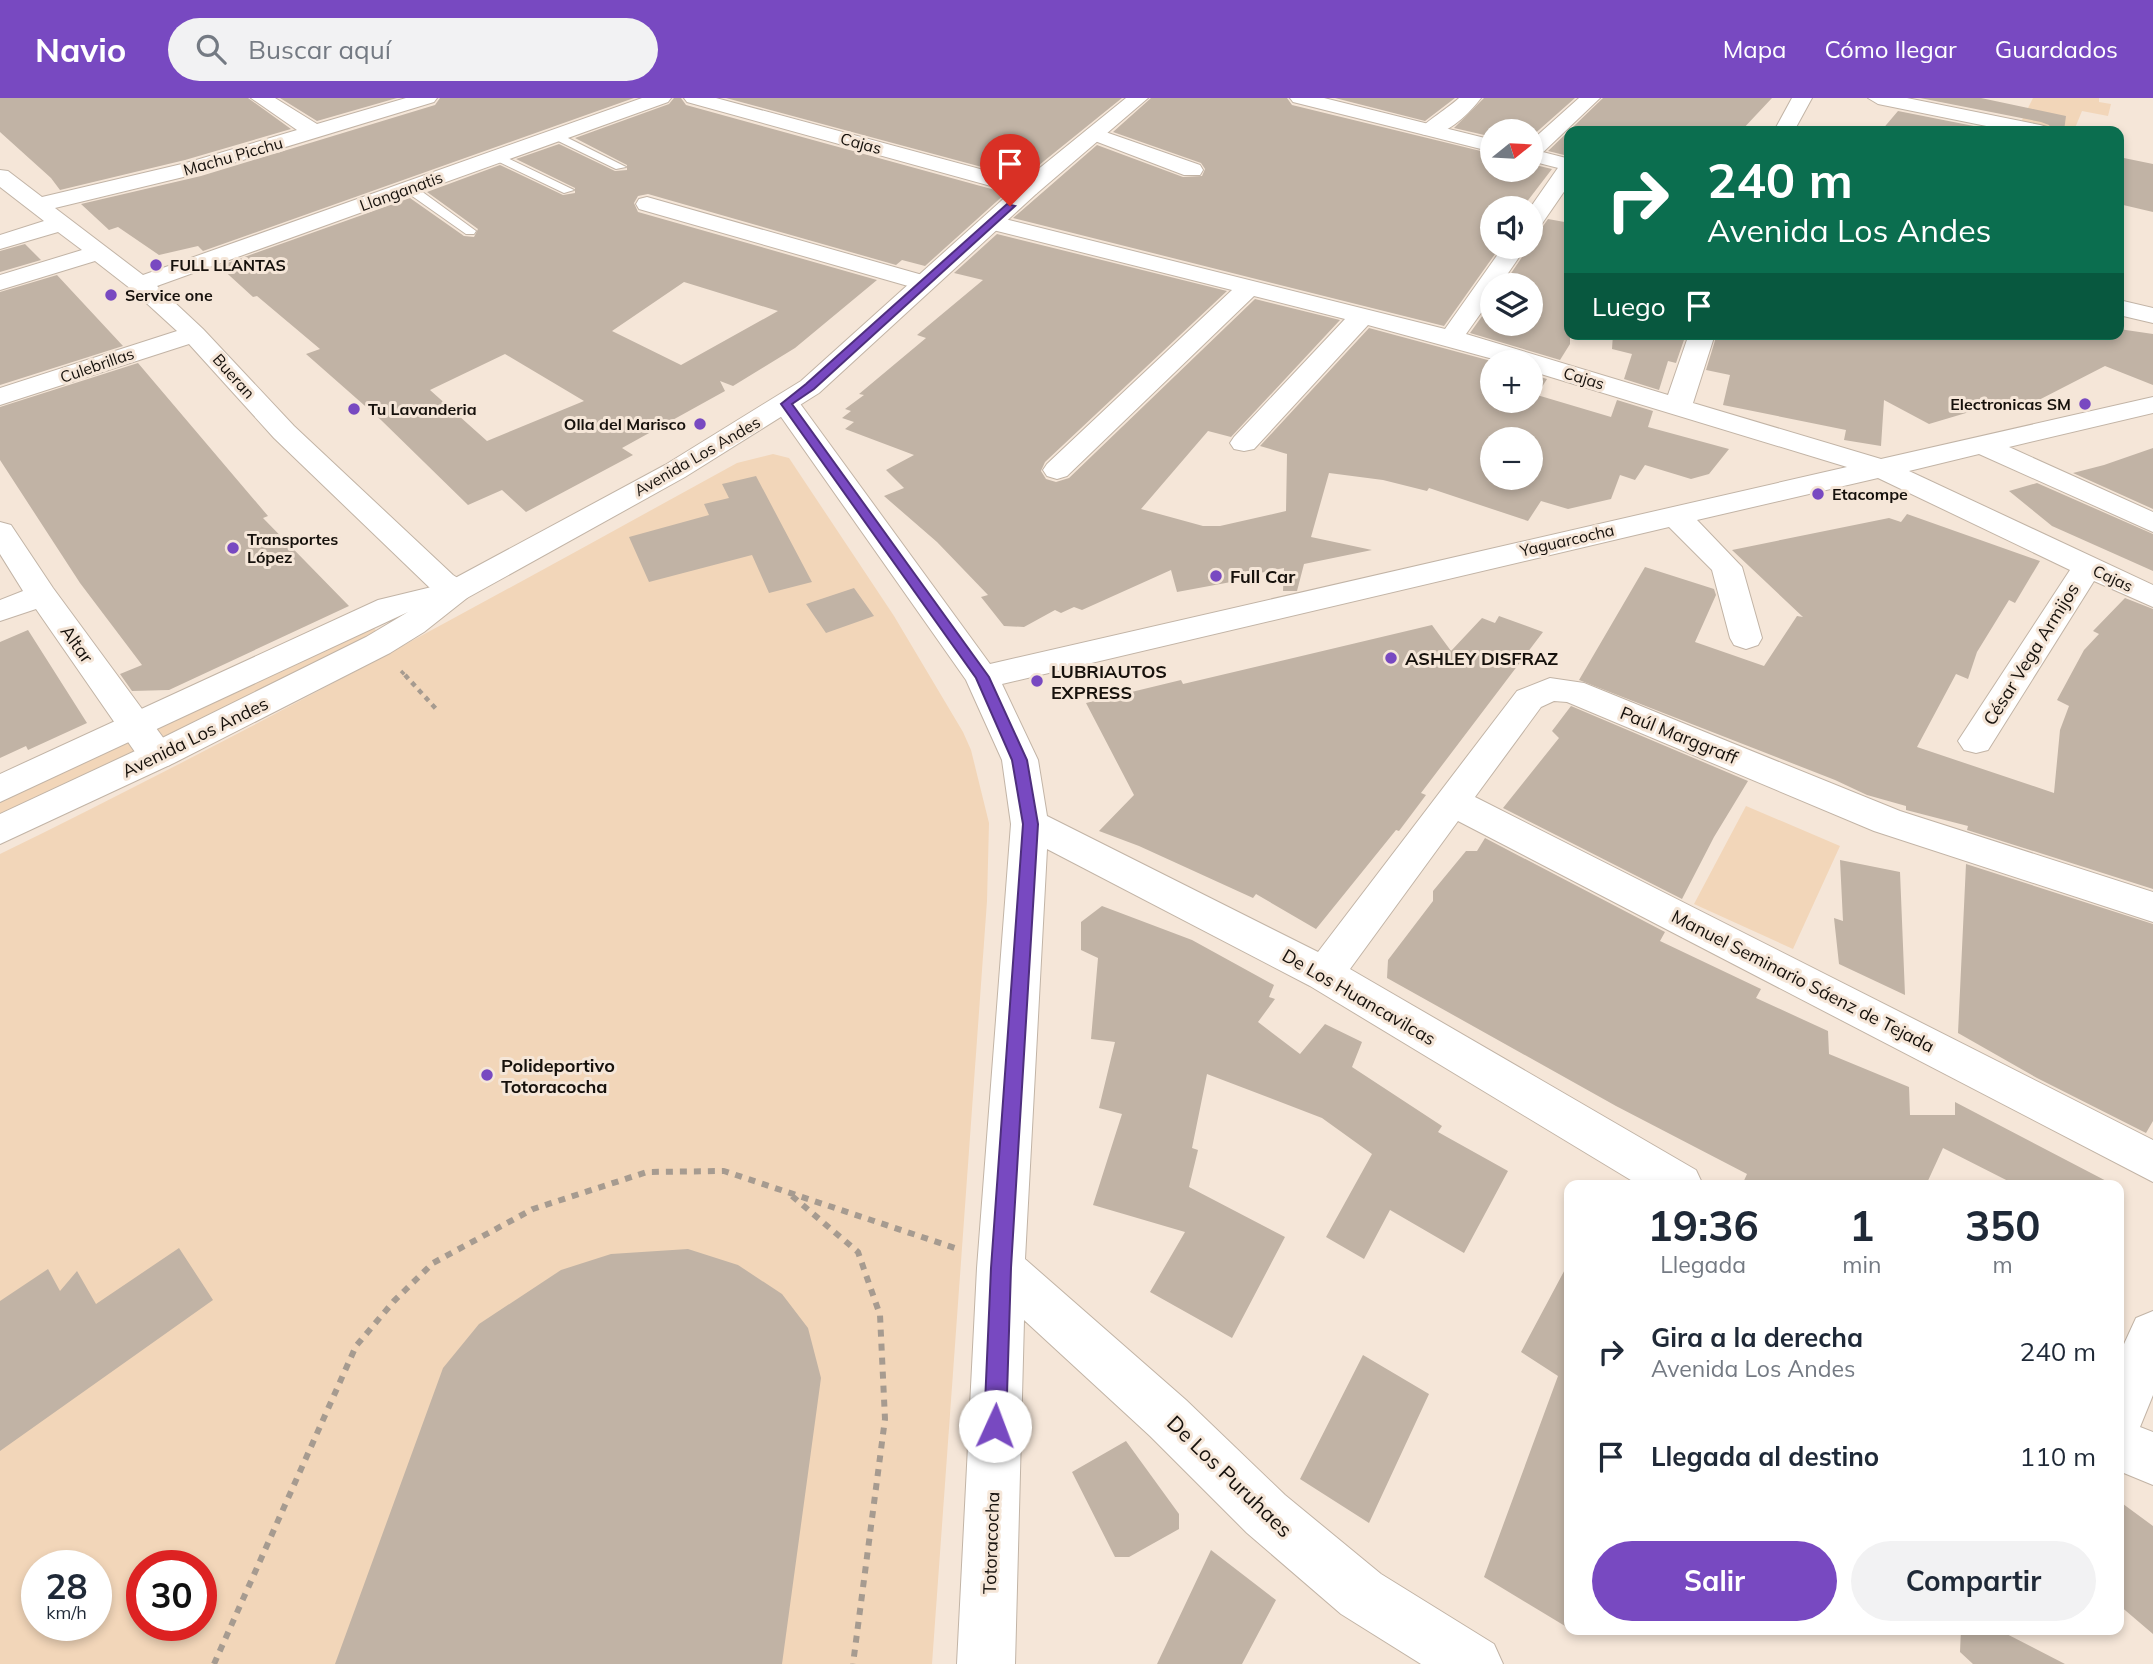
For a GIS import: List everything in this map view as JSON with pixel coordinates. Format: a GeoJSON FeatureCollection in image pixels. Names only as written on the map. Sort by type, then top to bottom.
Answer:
{"type":"FeatureCollection","features":[{"type":"Feature","properties":{"kind":"street"},"geometry":{"type":"LineString","coordinates":[[261,98],[316,133]]}},
{"type":"Feature","properties":{"kind":"street","name":"Machu Picchu"},"geometry":{"type":"LineString","coordinates":[[38,205],[192,168],[427,98]]}},
{"type":"Feature","properties":{"kind":"street","name":"Llanganatis"},"geometry":{"type":"LineString","coordinates":[[140,284],[661,98]]}},
{"type":"Feature","properties":{"kind":"street","name":"Cajas"},"geometry":{"type":"LineString","coordinates":[[694,98],[1028,189]]}},
{"type":"Feature","properties":{"kind":"street","name":"Avenida Los Andes"},"geometry":{"type":"LineString","coordinates":[[0,830],[157,757],[378,645],[413,625],[456,591],[675,471],[786,404],[810,387],[1028,189],[1138,98]]}},
{"type":"Feature","properties":{"kind":"street"},"geometry":{"type":"LineString","coordinates":[[1429,130],[1448,119],[1471,98]]}},
{"type":"Feature","properties":{"kind":"street"},"geometry":{"type":"LineString","coordinates":[[1544,142],[1590,98]]}},
{"type":"Feature","properties":{"kind":"street"},"geometry":{"type":"LineString","coordinates":[[1787,126],[1802,98]]}},
{"type":"Feature","properties":{"kind":"street"},"geometry":{"type":"LineString","coordinates":[[1878,98],[2015,126]]}},
{"type":"Feature","properties":{"kind":"street"},"geometry":{"type":"LineString","coordinates":[[1305,99],[1480,143]]}},
{"type":"Feature","properties":{"kind":"street"},"geometry":{"type":"LineString","coordinates":[[1094,134],[1192,170]]}},
{"type":"Feature","properties":{"kind":"street"},"geometry":{"type":"LineString","coordinates":[[1544,158],[1564,164]]}},
{"type":"Feature","properties":{"kind":"street"},"geometry":{"type":"LineString","coordinates":[[1543,205],[1564,175]]}},
{"type":"Feature","properties":{"kind":"street","name":"Bueran"},"geometry":{"type":"LineString","coordinates":[[0,176],[140,284],[194,334],[284,432],[442,582],[456,591]]}},
{"type":"Feature","properties":{"kind":"street"},"geometry":{"type":"LineString","coordinates":[[648,204],[924,284]]}},
{"type":"Feature","properties":{"kind":"street"},"geometry":{"type":"LineString","coordinates":[[0,242],[62,223]]}},
{"type":"Feature","properties":{"kind":"street","name":"Cajas"},"geometry":{"type":"LineString","coordinates":[[993,223],[1451,338],[1880,468],[2153,597]]}},
{"type":"Feature","properties":{"kind":"street"},"geometry":{"type":"LineString","coordinates":[[0,283],[100,252]]}},
{"type":"Feature","properties":{"kind":"street"},"geometry":{"type":"LineString","coordinates":[[1451,338],[1507,259]]}},
{"type":"Feature","properties":{"kind":"street"},"geometry":{"type":"LineString","coordinates":[[1057,470],[1250,286]]}},
{"type":"Feature","properties":{"kind":"street"},"geometry":{"type":"LineString","coordinates":[[2124,308],[2153,316]]}},
{"type":"Feature","properties":{"kind":"street"},"geometry":{"type":"LineString","coordinates":[[1244,443],[1363,315]]}},
{"type":"Feature","properties":{"kind":"street","name":"Culebrillas"},"geometry":{"type":"LineString","coordinates":[[0,397],[194,334]]}},
{"type":"Feature","properties":{"kind":"street"},"geometry":{"type":"LineString","coordinates":[[1678,405],[1700,340]]}},
{"type":"Feature","properties":{"kind":"street","name":"Totoracocha"},"geometry":{"type":"LineString","coordinates":[[786,404],[982,677],[1020,760],[1030,824],[1001,1268],[986,1664]]}},
{"type":"Feature","properties":{"kind":"street","name":"Yaguarcocha"},"geometry":{"type":"LineString","coordinates":[[982,677],[2153,405]]}},
{"type":"Feature","properties":{"kind":"street"},"geometry":{"type":"LineString","coordinates":[[1982,446],[2153,523]]}},
{"type":"Feature","properties":{"kind":"street"},"geometry":{"type":"LineString","coordinates":[[1674,515],[1727,567],[1746,638]]}},
{"type":"Feature","properties":{"kind":"street","name":"Altar"},"geometry":{"type":"LineString","coordinates":[[0,531],[157,757]]}},
{"type":"Feature","properties":{"kind":"street","name":"César Vega Armijos"},"geometry":{"type":"LineString","coordinates":[[1976,741],[2087,567]]}},
{"type":"Feature","properties":{"kind":"street","name":"Avenida Los Andes"},"geometry":{"type":"LineString","coordinates":[[0,789],[389,607],[456,591]]}},
{"type":"Feature","properties":{"kind":"street"},"geometry":{"type":"LineString","coordinates":[[0,611],[42,595]]}},
{"type":"Feature","properties":{"kind":"street","name":"Paúl Marggraff"},"geometry":{"type":"LineString","coordinates":[[1324,974],[1530,699],[1550,689],[1572,691],[1887,821],[2153,907]]}},
{"type":"Feature","properties":{"kind":"street","name":"Manuel Seminario Sáenz de Tejada"},"geometry":{"type":"LineString","coordinates":[[1452,802],[2153,1162]]}},
{"type":"Feature","properties":{"kind":"street","name":"De Los Huancavilcas"},"geometry":{"type":"LineString","coordinates":[[1030,824],[1324,974],[1672,1180]]}},
{"type":"Feature","properties":{"kind":"street","name":"De Los Puruhaes"},"geometry":{"type":"LineString","coordinates":[[1001,1268],[1168,1418],[1266,1514],[1361,1594],[1474,1664]]}},
{"type":"Feature","properties":{"kind":"street"},"geometry":{"type":"LineString","coordinates":[[2124,1403],[2153,1335]]}},
{"type":"Feature","properties":{"kind":"street"},"geometry":{"type":"LineString","coordinates":[[2124,1446],[2153,1459]]}},
{"type":"Feature","properties":{"kind":"lane"},"geometry":{"type":"LineString","coordinates":[[556,136],[620,167]]}},
{"type":"Feature","properties":{"kind":"lane"},"geometry":{"type":"LineString","coordinates":[[497,156],[568,190]]}},
{"type":"Feature","properties":{"kind":"lane"},"geometry":{"type":"LineString","coordinates":[[409,188],[470,231]]}},
{"type":"Feature","properties":{"kind":"path"},"geometry":{"type":"LineString","coordinates":[[378,645],[438,711]]}},
{"type":"Feature","properties":{"kind":"path"},"geometry":{"type":"LineString","coordinates":[[214,1664],[356,1346],[394,1301],[433,1263],[533,1209],[648,1172],[724,1171],[962,1250],[1001,1268]]}},
{"type":"Feature","properties":{"kind":"path"},"geometry":{"type":"LineString","coordinates":[[789,1193],[858,1252],[880,1315],[885,1419],[853,1664]]}},
{"type":"Feature","properties":{"kind":"shaded area"},"geometry":{"type":"Polygon","coordinates":[[[2033,98],[2099,98],[2099,102],[2111,104],[2108,116],[2082,111],[2076,126],[2020,124],[2033,98]]]}},
{"type":"Feature","properties":{"kind":"shaded area","name":"Polideportivo Totoracocha"},"geometry":{"type":"Polygon","coordinates":[[[773,454],[789,458],[894,616],[963,732],[971,750],[989,823],[987,901],[932,1664],[0,1664],[0,854],[279,712],[737,463],[773,454]]]}},
{"type":"Feature","properties":{"kind":"shaded area"},"geometry":{"type":"Polygon","coordinates":[[[374,628],[377,632],[165,744],[153,724],[374,628]]]}},
{"type":"Feature","properties":{"kind":"shaded area"},"geometry":{"type":"Polygon","coordinates":[[[134,734],[145,755],[0,824],[0,796],[134,734]]]}},
{"type":"Feature","properties":{"kind":"shaded area"},"geometry":{"type":"Polygon","coordinates":[[[1746,806],[1840,846],[1793,949],[1694,904],[1746,806]]]}},
{"type":"Feature","properties":{"kind":"building"},"geometry":{"type":"Polygon","coordinates":[[[0,98],[248,98],[291,129],[185,160],[60,190],[51,178],[0,132],[0,98]]]}},
{"type":"Feature","properties":{"kind":"building"},"geometry":{"type":"Polygon","coordinates":[[[280,98],[397,98],[317,121],[280,98]]]}},
{"type":"Feature","properties":{"kind":"building"},"geometry":{"type":"Polygon","coordinates":[[[440,98],[634,98],[203,251],[198,246],[159,255],[118,227],[109,230],[81,204],[201,176],[435,105],[440,98]]]}},
{"type":"Feature","properties":{"kind":"building"},"geometry":{"type":"Polygon","coordinates":[[[674,98],[681,98],[686,105],[1006,193],[925,266],[902,260],[896,265],[648,194],[638,196],[634,203],[638,212],[877,280],[795,348],[733,386],[720,381],[725,391],[622,448],[633,455],[526,512],[502,490],[468,505],[381,420],[306,354],[320,349],[257,296],[253,297],[219,266],[410,198],[464,236],[474,237],[478,229],[427,192],[500,165],[563,195],[575,193],[575,188],[516,159],[559,144],[615,171],[627,170],[627,165],[575,138],[669,104],[674,98]],[[684,282],[612,331],[681,365],[778,311],[684,282]],[[505,354],[430,390],[487,441],[584,401],[505,354]]]}},
{"type":"Feature","properties":{"kind":"building"},"geometry":{"type":"Polygon","coordinates":[[[726,98],[1122,98],[1023,178],[726,98]]]}},
{"type":"Feature","properties":{"kind":"building"},"geometry":{"type":"Polygon","coordinates":[[[1151,98],[1287,98],[1292,105],[1480,151],[1480,182],[1542,182],[1531,196],[1480,196],[1480,259],[1491,259],[1444,326],[1013,218],[1097,145],[1183,177],[1202,176],[1205,169],[1201,163],[1113,132],[1151,98]]]}},
{"type":"Feature","properties":{"kind":"building"},"geometry":{"type":"Polygon","coordinates":[[[1335,98],[1455,98],[1425,121],[1335,98]]]}},
{"type":"Feature","properties":{"kind":"building"},"geometry":{"type":"Polygon","coordinates":[[[1484,98],[1575,98],[1544,125],[1544,119],[1480,119],[1480,134],[1454,128],[1484,98]]]}},
{"type":"Feature","properties":{"kind":"building"},"geometry":{"type":"Polygon","coordinates":[[[1603,98],[1772,98],[1746,126],[1574,126],[1603,98]]]}},
{"type":"Feature","properties":{"kind":"building"},"geometry":{"type":"Polygon","coordinates":[[[1920,98],[1981,98],[2066,116],[2065,126],[2050,126],[1920,98]]]}},
{"type":"Feature","properties":{"kind":"building"},"geometry":{"type":"Polygon","coordinates":[[[1898,111],[1974,126],[1885,126],[1898,111]]]}},
{"type":"Feature","properties":{"kind":"building"},"geometry":{"type":"Polygon","coordinates":[[[1564,136],[1564,155],[1548,151],[1564,136]]]}},
{"type":"Feature","properties":{"kind":"building"},"geometry":{"type":"Polygon","coordinates":[[[2124,158],[2153,164],[2153,212],[2124,205],[2124,158]]]}},
{"type":"Feature","properties":{"kind":"building"},"geometry":{"type":"Polygon","coordinates":[[[1544,167],[1552,169],[1544,179],[1544,167]]]}},
{"type":"Feature","properties":{"kind":"building"},"geometry":{"type":"Polygon","coordinates":[[[1548,219],[1564,222],[1564,340],[1570,340],[1570,344],[1560,360],[1543,355],[1543,350],[1527,350],[1480,336],[1543,336],[1543,273],[1511,273],[1521,259],[1543,259],[1543,226],[1548,219]]]}},
{"type":"Feature","properties":{"kind":"building"},"geometry":{"type":"Polygon","coordinates":[[[997,234],[1227,291],[1045,462],[1041,471],[1046,479],[1056,482],[1069,478],[1255,299],[1340,320],[1231,437],[1208,431],[1141,509],[1203,526],[1220,526],[1286,511],[1287,454],[1260,446],[1369,328],[1480,358],[1480,413],[1543,413],[1543,397],[1611,417],[1617,400],[1653,411],[1648,427],[1729,449],[1709,474],[1691,479],[1645,465],[1635,480],[1620,475],[1611,499],[1568,509],[1541,501],[1528,521],[1429,488],[1427,491],[1383,480],[1329,473],[1311,537],[1372,550],[1304,564],[1297,591],[1283,591],[1284,568],[1177,592],[1171,570],[1082,610],[1074,607],[1061,613],[1055,610],[1024,627],[1004,626],[981,597],[988,595],[937,542],[884,496],[904,488],[886,470],[914,455],[845,429],[854,422],[842,418],[851,411],[845,409],[864,395],[859,394],[926,338],[917,335],[983,280],[954,273],[997,234]]]}},
{"type":"Feature","properties":{"kind":"building"},"geometry":{"type":"Polygon","coordinates":[[[25,244],[41,260],[0,272],[0,251],[25,244]]]}},
{"type":"Feature","properties":{"kind":"building"},"geometry":{"type":"Polygon","coordinates":[[[57,275],[123,346],[0,385],[0,292],[57,275]]]}},
{"type":"Feature","properties":{"kind":"building"},"geometry":{"type":"Polygon","coordinates":[[[1480,319],[1480,336],[1470,333],[1480,319]]]}},
{"type":"Feature","properties":{"kind":"building"},"geometry":{"type":"Polygon","coordinates":[[[2124,330],[2153,334],[2153,385],[2105,366],[2027,406],[2013,399],[1929,424],[1884,400],[1881,446],[1844,440],[1846,430],[1723,405],[1730,375],[1706,370],[1715,340],[2124,340],[2124,330]]]}},
{"type":"Feature","properties":{"kind":"building"},"geometry":{"type":"Polygon","coordinates":[[[1613,340],[1684,340],[1676,363],[1668,361],[1659,390],[1624,379],[1632,354],[1612,349],[1613,340]]]}},
{"type":"Feature","properties":{"kind":"building"},"geometry":{"type":"Polygon","coordinates":[[[138,363],[268,516],[263,518],[349,606],[169,690],[132,691],[120,674],[142,665],[80,583],[0,460],[0,407],[138,363]]]}},
{"type":"Feature","properties":{"kind":"building"},"geometry":{"type":"Polygon","coordinates":[[[2153,448],[2153,509],[2073,473],[2104,465],[2153,448]]]}},
{"type":"Feature","properties":{"kind":"building"},"geometry":{"type":"Polygon","coordinates":[[[756,476],[812,582],[769,593],[752,555],[649,582],[629,537],[709,515],[704,504],[729,498],[722,484],[756,476]]]}},
{"type":"Feature","properties":{"kind":"building"},"geometry":{"type":"Polygon","coordinates":[[[2037,483],[2153,534],[2153,571],[2052,526],[2009,491],[2037,483]]]}},
{"type":"Feature","properties":{"kind":"building"},"geometry":{"type":"Polygon","coordinates":[[[1907,514],[2040,561],[2015,603],[2009,600],[1977,652],[1968,679],[1956,674],[1917,747],[2054,793],[2060,730],[2069,706],[2057,700],[2084,650],[2099,634],[2093,631],[2125,598],[2153,609],[2153,889],[1967,830],[1968,826],[1906,810],[1906,806],[1867,795],[1579,680],[1645,567],[1714,589],[1716,595],[1695,642],[1764,666],[1797,616],[1803,617],[1732,550],[1889,518],[1901,522],[1907,514]]]}},
{"type":"Feature","properties":{"kind":"building"},"geometry":{"type":"Polygon","coordinates":[[[854,588],[874,616],[826,633],[806,604],[854,588]]]}},
{"type":"Feature","properties":{"kind":"building"},"geometry":{"type":"Polygon","coordinates":[[[1499,616],[1543,632],[1421,793],[1426,795],[1399,831],[1396,830],[1316,929],[1256,894],[1253,898],[1139,846],[1099,831],[1134,795],[1086,703],[1181,680],[1183,684],[1432,625],[1451,651],[1482,618],[1495,623],[1499,616]]]}},
{"type":"Feature","properties":{"kind":"building"},"geometry":{"type":"Polygon","coordinates":[[[28,630],[87,723],[28,750],[26,746],[0,758],[0,642],[28,630]]]}},
{"type":"Feature","properties":{"kind":"building"},"geometry":{"type":"Polygon","coordinates":[[[1571,706],[1748,781],[1714,837],[1682,899],[1503,808],[1559,738],[1552,731],[1571,706]]]}},
{"type":"Feature","properties":{"kind":"building"},"geometry":{"type":"Polygon","coordinates":[[[1485,838],[1665,932],[1660,941],[1761,989],[1756,998],[1828,1031],[1829,1054],[1909,1087],[1910,1115],[1955,1115],[1955,1102],[2104,1180],[2006,1180],[1943,1148],[1928,1180],[1744,1180],[1747,1174],[1616,1106],[1387,978],[1388,960],[1433,901],[1433,891],[1466,851],[1477,851],[1485,838]]]}},
{"type":"Feature","properties":{"kind":"building"},"geometry":{"type":"Polygon","coordinates":[[[1840,860],[1900,872],[1905,995],[1839,964],[1834,918],[1843,921],[1840,860]]]}},
{"type":"Feature","properties":{"kind":"building"},"geometry":{"type":"Polygon","coordinates":[[[1966,864],[2153,924],[2153,1121],[2146,1133],[2037,1078],[1958,1033],[1966,864]]]}},
{"type":"Feature","properties":{"kind":"building"},"geometry":{"type":"Polygon","coordinates":[[[1102,906],[1192,940],[1274,985],[1269,997],[1275,999],[1258,1022],[1300,1054],[1325,1024],[1362,1042],[1352,1067],[1442,1126],[1438,1132],[1508,1171],[1464,1253],[1390,1210],[1364,1259],[1326,1237],[1372,1154],[1322,1118],[1207,1074],[1192,1148],[1198,1150],[1189,1187],[1285,1237],[1232,1338],[1150,1292],[1185,1232],[1093,1205],[1122,1114],[1099,1108],[1115,1042],[1091,1039],[1098,958],[1081,950],[1081,922],[1102,906]]]}},
{"type":"Feature","properties":{"kind":"building"},"geometry":{"type":"Polygon","coordinates":[[[179,1248],[213,1300],[0,1451],[0,1301],[48,1269],[60,1291],[77,1271],[96,1304],[179,1248]]]}},
{"type":"Feature","properties":{"kind":"building"},"geometry":{"type":"Polygon","coordinates":[[[688,1249],[738,1265],[782,1294],[808,1328],[821,1378],[782,1664],[335,1664],[443,1368],[479,1324],[561,1270],[611,1254],[688,1249]]]}},
{"type":"Feature","properties":{"kind":"building"},"geometry":{"type":"Polygon","coordinates":[[[1564,1271],[1564,1625],[1484,1577],[1558,1376],[1521,1352],[1564,1271]]]}},
{"type":"Feature","properties":{"kind":"building"},"geometry":{"type":"Polygon","coordinates":[[[1363,1355],[1429,1394],[1369,1523],[1300,1479],[1363,1355]]]}},
{"type":"Feature","properties":{"kind":"building"},"geometry":{"type":"Polygon","coordinates":[[[1126,1441],[1179,1514],[1179,1529],[1129,1557],[1115,1557],[1072,1472],[1126,1441]]]}},
{"type":"Feature","properties":{"kind":"building"},"geometry":{"type":"Polygon","coordinates":[[[2124,1505],[2153,1526],[2153,1634],[2124,1609],[2124,1505]]]}},
{"type":"Feature","properties":{"kind":"building"},"geometry":{"type":"Polygon","coordinates":[[[1211,1550],[1276,1600],[1242,1664],[1157,1664],[1211,1550]]]}},
{"type":"Feature","properties":{"kind":"building"},"geometry":{"type":"Polygon","coordinates":[[[1961,1635],[2009,1635],[2065,1664],[1973,1664],[1960,1652],[1961,1635]]]}},
{"type":"Feature","properties":{"kind":"place","name":"FULL LLANTAS"},"geometry":{"type":"Point","coordinates":[156,265]}},
{"type":"Feature","properties":{"kind":"place","name":"Service one"},"geometry":{"type":"Point","coordinates":[111,295]}},
{"type":"Feature","properties":{"kind":"place","name":"Electronicas SM"},"geometry":{"type":"Point","coordinates":[2085,404]}},
{"type":"Feature","properties":{"kind":"place","name":"Tu Lavanderia"},"geometry":{"type":"Point","coordinates":[354,409]}},
{"type":"Feature","properties":{"kind":"place","name":"Olla del Marisco"},"geometry":{"type":"Point","coordinates":[700,424]}},
{"type":"Feature","properties":{"kind":"place","name":"Etacompe"},"geometry":{"type":"Point","coordinates":[1818,494]}},
{"type":"Feature","properties":{"kind":"place","name":"Transportes López"},"geometry":{"type":"Point","coordinates":[233,548]}},
{"type":"Feature","properties":{"kind":"place","name":"Full Car"},"geometry":{"type":"Point","coordinates":[1216,576]}},
{"type":"Feature","properties":{"kind":"place","name":"ASHLEY DISFRAZ"},"geometry":{"type":"Point","coordinates":[1391,658]}},
{"type":"Feature","properties":{"kind":"place","name":"LUBRIAUTOS EXPRESS"},"geometry":{"type":"Point","coordinates":[1037,681]}},
{"type":"Feature","properties":{"kind":"place","name":"Polideportivo Totoracocha"},"geometry":{"type":"Point","coordinates":[487,1075]}},
{"type":"Feature","properties":{"kind":"route"},"geometry":{"type":"LineString","coordinates":[[995,1426],[1001,1268],[1030,824],[1020,760],[982,677],[786,404],[810,387],[1010,206]]}}]}
